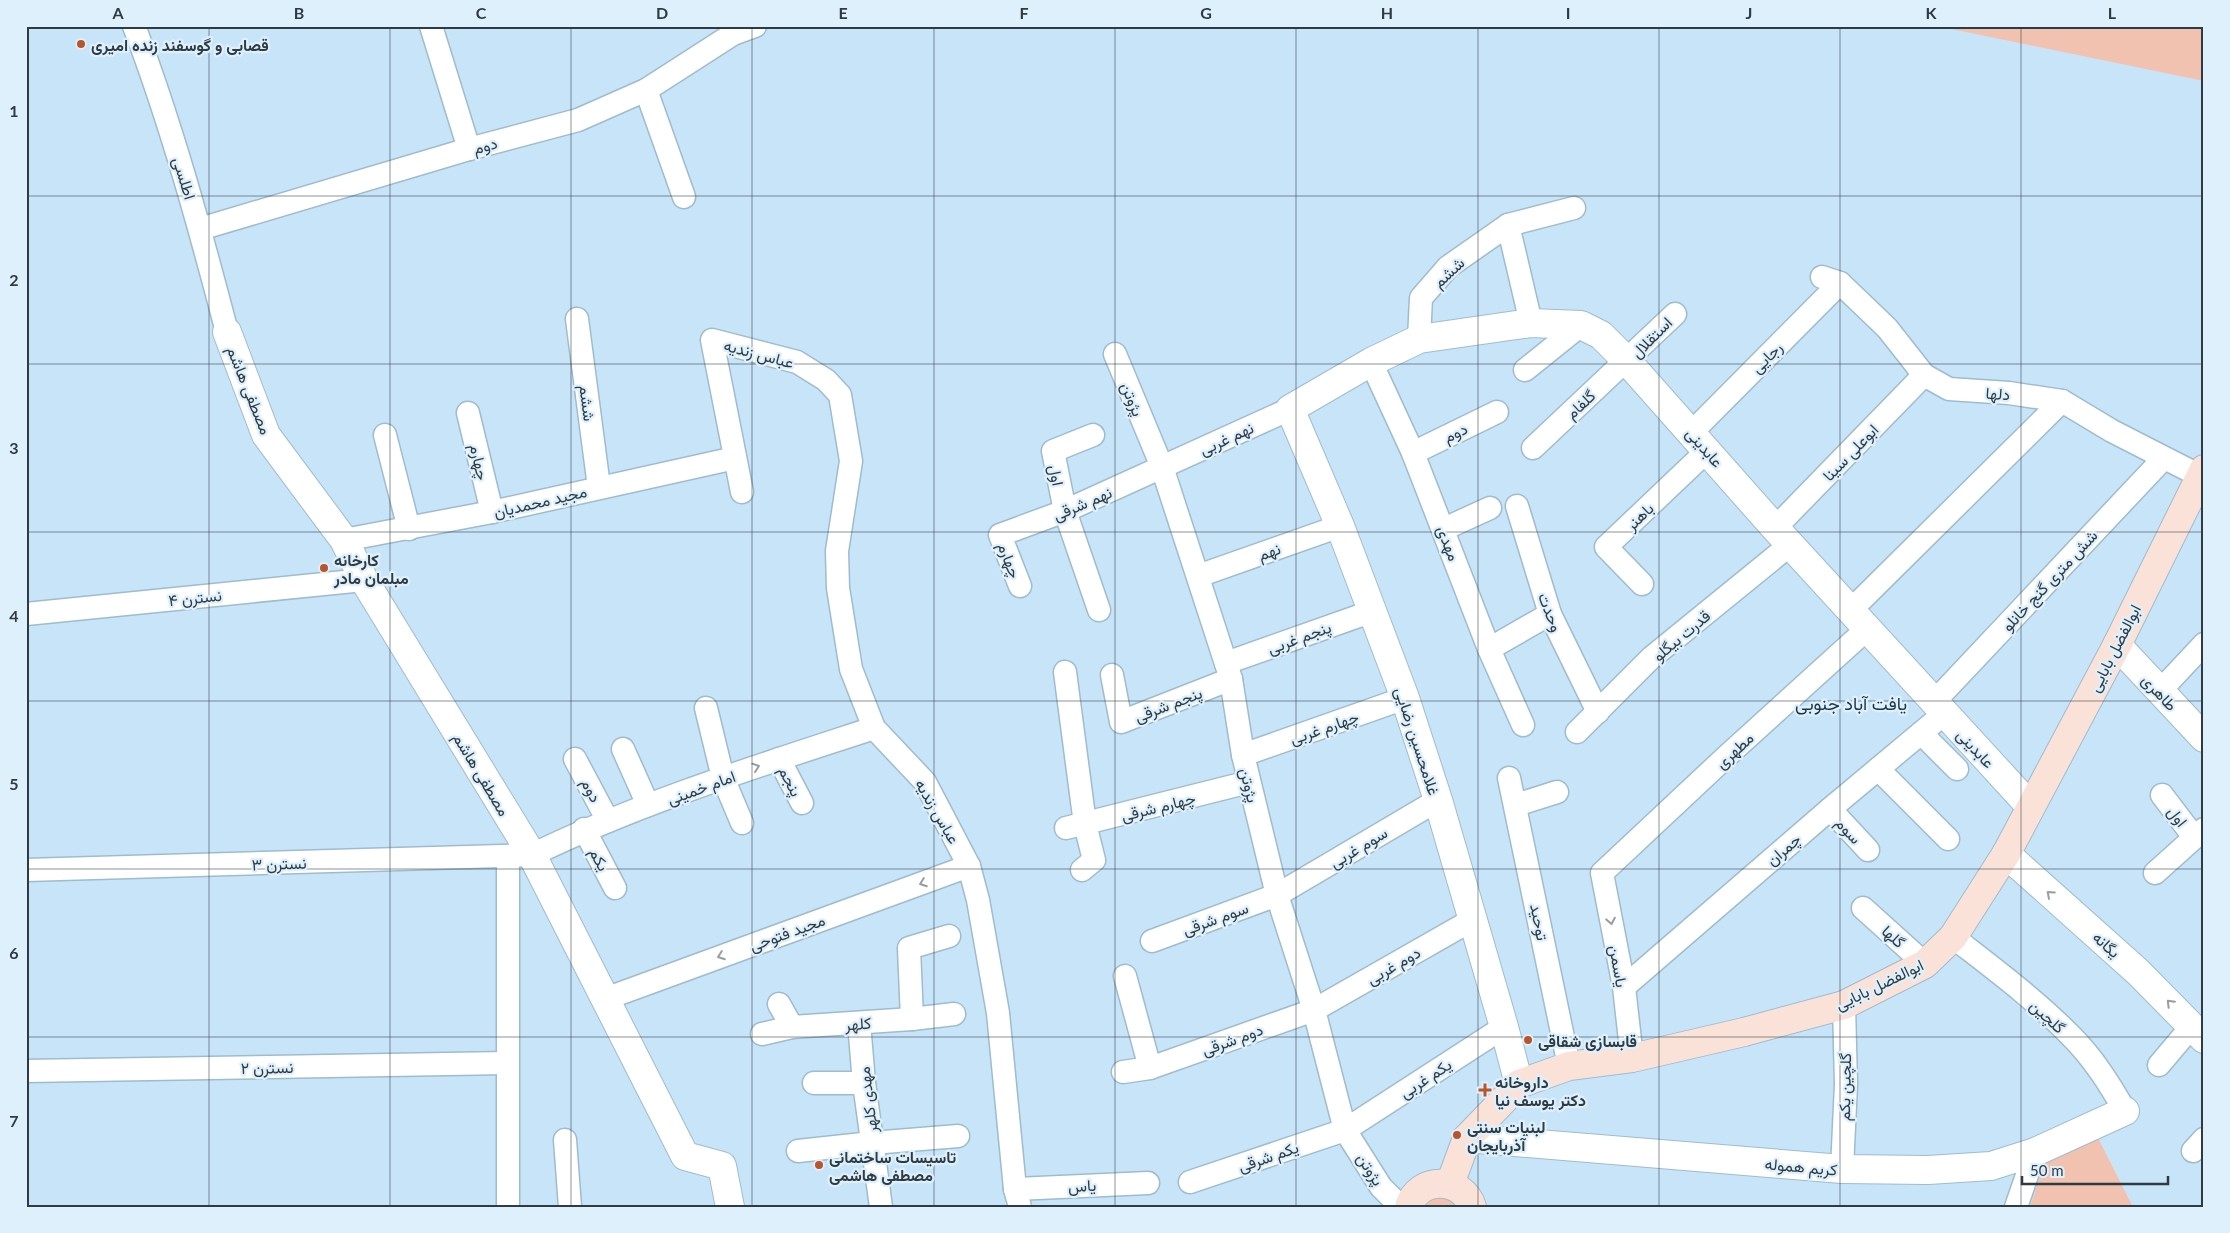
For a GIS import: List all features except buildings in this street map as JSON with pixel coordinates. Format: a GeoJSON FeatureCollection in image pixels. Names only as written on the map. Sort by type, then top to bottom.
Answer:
{"type":"FeatureCollection","features":[{"type":"Feature","properties":{"kind":"main road","name":"ابوالفضل بابایی"},"geometry":{"type":"LineString","coordinates":[[1450,1184],[1467,1138],[1519,1084],[1569,1066],[1632,1058],[1744,1032],[1844,1005],[1925,964],[1953,937],[2006,854],[2117,645],[2202,472]]}},
{"type":"Feature","properties":{"kind":"main road"},"geometry":{"type":"LineString","coordinates":[[1409,1207],[1416,1194],[1423,1188],[1440,1183],[1450,1184],[1465,1194],[1472,1207]]}},
{"type":"Feature","properties":{"kind":"street","name":"اطلسی"},"geometry":{"type":"LineString","coordinates":[[134,26],[159,92],[200,229],[227,332]]}},
{"type":"Feature","properties":{"kind":"street"},"geometry":{"type":"LineString","coordinates":[[431,26],[469,149]]}},
{"type":"Feature","properties":{"kind":"street","name":"دوم"},"geometry":{"type":"LineString","coordinates":[[200,229],[469,149],[578,120],[646,90],[733,34],[755,26]]}},
{"type":"Feature","properties":{"kind":"street"},"geometry":{"type":"LineString","coordinates":[[646,90],[684,197]]}},
{"type":"Feature","properties":{"kind":"street","name":"ششم"},"geometry":{"type":"LineString","coordinates":[[1419,339],[1421,298],[1448,267],[1508,225],[1574,208]]}},
{"type":"Feature","properties":{"kind":"street"},"geometry":{"type":"LineString","coordinates":[[1508,225],[1531,323]]}},
{"type":"Feature","properties":{"kind":"street","name":"دلها"},"geometry":{"type":"LineString","coordinates":[[1831,280],[1887,328],[1924,375],[1949,389],[2009,393],[2062,402],[2163,459],[2202,472]]}},
{"type":"Feature","properties":{"kind":"street","name":"رجایی"},"geometry":{"type":"LineString","coordinates":[[1700,441],[1831,280]]}},
{"type":"Feature","properties":{"kind":"street","name":"استقلال"},"geometry":{"type":"LineString","coordinates":[[1628,361],[1675,314]]}},
{"type":"Feature","properties":{"kind":"street","name":"ششم"},"geometry":{"type":"LineString","coordinates":[[577,319],[598,487]]}},
{"type":"Feature","properties":{"kind":"street","name":"عابدینی"},"geometry":{"type":"LineString","coordinates":[[1290,408],[1371,362],[1419,339],[1531,323],[1581,325],[1601,334],[1628,361],[1783,536],[2030,806]]}},
{"type":"Feature","properties":{"kind":"street"},"geometry":{"type":"LineString","coordinates":[[1525,370],[1581,325]]}},
{"type":"Feature","properties":{"kind":"street","name":"مصطفی هاشم"},"geometry":{"type":"LineString","coordinates":[[227,332],[266,435],[344,540],[364,580],[520,856],[605,999],[685,1156],[722,1166],[730,1207]]}},
{"type":"Feature","properties":{"kind":"street","name":"عباس زندیه"},"geometry":{"type":"LineString","coordinates":[[735,458],[712,340],[797,362],[826,380],[840,395],[851,461],[837,550],[838,588],[851,669],[874,728],[925,782],[969,866],[978,900],[998,1013],[1018,1198]]}},
{"type":"Feature","properties":{"kind":"street","name":"پژوتن"},"geometry":{"type":"LineString","coordinates":[[1115,354],[1162,467],[1228,671],[1243,755],[1277,895],[1314,1010],[1345,1130],[1381,1187],[1401,1207]]}},
{"type":"Feature","properties":{"kind":"street","name":"گلفام"},"geometry":{"type":"LineString","coordinates":[[1533,448],[1628,361]]}},
{"type":"Feature","properties":{"kind":"street","name":"مهدی"},"geometry":{"type":"LineString","coordinates":[[1371,362],[1413,453],[1489,649],[1522,725]]}},
{"type":"Feature","properties":{"kind":"street","name":"ابوعلی سینا"},"geometry":{"type":"LineString","coordinates":[[1783,536],[1924,375]]}},
{"type":"Feature","properties":{"kind":"street"},"geometry":{"type":"LineString","coordinates":[[1859,620],[2062,402]]}},
{"type":"Feature","properties":{"kind":"street","name":"نهم غربی"},"geometry":{"type":"LineString","coordinates":[[1162,467],[1290,408]]}},
{"type":"Feature","properties":{"kind":"street","name":"غلامحسین رضایی"},"geometry":{"type":"LineString","coordinates":[[1290,408],[1340,526],[1405,698],[1438,800],[1519,1084]]}},
{"type":"Feature","properties":{"kind":"street","name":"دوم"},"geometry":{"type":"LineString","coordinates":[[1413,453],[1497,412]]}},
{"type":"Feature","properties":{"kind":"street","name":"چهارم"},"geometry":{"type":"LineString","coordinates":[[468,413],[492,512]]}},
{"type":"Feature","properties":{"kind":"street"},"geometry":{"type":"LineString","coordinates":[[385,435],[409,529]]}},
{"type":"Feature","properties":{"kind":"street","name":"اول"},"geometry":{"type":"LineString","coordinates":[[1065,511],[1053,451],[1093,435]]}},
{"type":"Feature","properties":{"kind":"street","name":"باهنر"},"geometry":{"type":"LineString","coordinates":[[1642,584],[1606,547],[1700,441]]}},
{"type":"Feature","properties":{"kind":"street"},"geometry":{"type":"LineString","coordinates":[[735,458],[742,492]]}},
{"type":"Feature","properties":{"kind":"street","name":"مجید محمدیان"},"geometry":{"type":"LineString","coordinates":[[344,540],[492,512],[735,458]]}},
{"type":"Feature","properties":{"kind":"street","name":"شش متری گنج خانلو"},"geometry":{"type":"LineString","coordinates":[[1939,708],[2163,459]]}},
{"type":"Feature","properties":{"kind":"street","name":"نهم شرقی"},"geometry":{"type":"LineString","coordinates":[[1000,534],[1065,511],[1162,467]]}},
{"type":"Feature","properties":{"kind":"street","name":"وحدت"},"geometry":{"type":"LineString","coordinates":[[1517,506],[1550,614],[1598,712]]}},
{"type":"Feature","properties":{"kind":"street"},"geometry":{"type":"LineString","coordinates":[[1444,529],[1490,508]]}},
{"type":"Feature","properties":{"kind":"street"},"geometry":{"type":"LineString","coordinates":[[1065,511],[1099,610]]}},
{"type":"Feature","properties":{"kind":"street","name":"نهم"},"geometry":{"type":"LineString","coordinates":[[1198,576],[1340,526]]}},
{"type":"Feature","properties":{"kind":"street","name":"چهارم"},"geometry":{"type":"LineString","coordinates":[[1000,534],[1020,586]]}},
{"type":"Feature","properties":{"kind":"street","name":"قدرت بیگلو"},"geometry":{"type":"LineString","coordinates":[[1577,732],[1651,658],[1783,536]]}},
{"type":"Feature","properties":{"kind":"street","name":"نسترن ۴"},"geometry":{"type":"LineString","coordinates":[[26,614],[364,580]]}},
{"type":"Feature","properties":{"kind":"street","name":"پنجم غربی"},"geometry":{"type":"LineString","coordinates":[[1228,671],[1373,611]]}},
{"type":"Feature","properties":{"kind":"street"},"geometry":{"type":"LineString","coordinates":[[1489,649],[1550,614]]}},
{"type":"Feature","properties":{"kind":"street","name":"مطهری"},"geometry":{"type":"LineString","coordinates":[[1602,873],[1728,755],[1859,620]]}},
{"type":"Feature","properties":{"kind":"street"},"geometry":{"type":"LineString","coordinates":[[2160,691],[2204,644]]}},
{"type":"Feature","properties":{"kind":"street","name":"طاهری"},"geometry":{"type":"LineString","coordinates":[[2117,645],[2160,691],[2201,729]]}},
{"type":"Feature","properties":{"kind":"street","name":"پنجم شرقی"},"geometry":{"type":"LineString","coordinates":[[1112,675],[1121,722],[1228,671]]}},
{"type":"Feature","properties":{"kind":"street"},"geometry":{"type":"LineString","coordinates":[[1064,672],[1076,826],[1094,860],[1082,870]]}},
{"type":"Feature","properties":{"kind":"street","name":"چهارم غربی"},"geometry":{"type":"LineString","coordinates":[[1243,755],[1405,698]]}},
{"type":"Feature","properties":{"kind":"street"},"geometry":{"type":"LineString","coordinates":[[706,708],[723,778],[742,822]]}},
{"type":"Feature","properties":{"kind":"street","name":"چمران"},"geometry":{"type":"LineString","coordinates":[[1624,987],[1921,733],[1939,708]]}},
{"type":"Feature","properties":{"kind":"street","name":"امام خمینی"},"geometry":{"type":"LineString","coordinates":[[520,856],[648,805],[874,728]]}},
{"type":"Feature","properties":{"kind":"street"},"geometry":{"type":"LineString","coordinates":[[1921,733],[1957,769]]}},
{"type":"Feature","properties":{"kind":"street"},"geometry":{"type":"LineString","coordinates":[[623,749],[648,805]]}},
{"type":"Feature","properties":{"kind":"street","name":"دوم"},"geometry":{"type":"LineString","coordinates":[[576,759],[608,820]]}},
{"type":"Feature","properties":{"kind":"street","name":"پنجم"},"geometry":{"type":"LineString","coordinates":[[779,759],[802,803]]}},
{"type":"Feature","properties":{"kind":"street"},"geometry":{"type":"LineString","coordinates":[[1878,768],[1948,839]]}},
{"type":"Feature","properties":{"kind":"street","name":"توحید"},"geometry":{"type":"LineString","coordinates":[[1509,778],[1569,1066]]}},
{"type":"Feature","properties":{"kind":"street","name":"چهارم شرقی"},"geometry":{"type":"LineString","coordinates":[[1076,826],[1249,782]]}},
{"type":"Feature","properties":{"kind":"street"},"geometry":{"type":"LineString","coordinates":[[1516,805],[1557,792]]}},
{"type":"Feature","properties":{"kind":"street","name":"اول"},"geometry":{"type":"LineString","coordinates":[[2162,795],[2199,833]]}},
{"type":"Feature","properties":{"kind":"street","name":"سوم غربی"},"geometry":{"type":"LineString","coordinates":[[1277,895],[1438,800]]}},
{"type":"Feature","properties":{"kind":"street","name":"سوم"},"geometry":{"type":"LineString","coordinates":[[1830,809],[1868,850]]}},
{"type":"Feature","properties":{"kind":"street","name":"یکم"},"geometry":{"type":"LineString","coordinates":[[584,830],[615,888]]}},
{"type":"Feature","properties":{"kind":"street"},"geometry":{"type":"LineString","coordinates":[[2154,873],[2199,833]]}},
{"type":"Feature","properties":{"kind":"street","name":"یگانه"},"geometry":{"type":"LineString","coordinates":[[2006,854],[2138,972],[2198,1032]]}},
{"type":"Feature","properties":{"kind":"street"},"geometry":{"type":"LineString","coordinates":[[508,1207],[507,1063],[520,856]]}},
{"type":"Feature","properties":{"kind":"street","name":"نسترن ۳"},"geometry":{"type":"LineString","coordinates":[[26,870],[520,856]]}},
{"type":"Feature","properties":{"kind":"street","name":"مجید فتوحی"},"geometry":{"type":"LineString","coordinates":[[605,999],[969,866]]}},
{"type":"Feature","properties":{"kind":"street","name":"یاسمن"},"geometry":{"type":"LineString","coordinates":[[1602,873],[1624,987],[1632,1058]]}},
{"type":"Feature","properties":{"kind":"street","name":"سوم شرقی"},"geometry":{"type":"LineString","coordinates":[[1152,941],[1277,895]]}},
{"type":"Feature","properties":{"kind":"street","name":"گلها"},"geometry":{"type":"LineString","coordinates":[[1863,908],[1925,964]]}},
{"type":"Feature","properties":{"kind":"street","name":"دوم غربی"},"geometry":{"type":"LineString","coordinates":[[1314,1010],[1472,920]]}},
{"type":"Feature","properties":{"kind":"street"},"geometry":{"type":"LineString","coordinates":[[912,1019],[909,948],[949,936]]}},
{"type":"Feature","properties":{"kind":"street","name":"گلچین"},"geometry":{"type":"LineString","coordinates":[[1953,937],[2016,986],[2073,1038],[2104,1075],[2125,1111]]}},
{"type":"Feature","properties":{"kind":"street"},"geometry":{"type":"LineString","coordinates":[[1125,976],[1150,1068]]}},
{"type":"Feature","properties":{"kind":"street"},"geometry":{"type":"LineString","coordinates":[[779,1004],[792,1027]]}},
{"type":"Feature","properties":{"kind":"street","name":"گلچین یکم"},"geometry":{"type":"LineString","coordinates":[[1842,1169],[1846,1084],[1844,1005]]}},
{"type":"Feature","properties":{"kind":"street","name":"دوم شرقی"},"geometry":{"type":"LineString","coordinates":[[1123,1072],[1150,1068],[1314,1010]]}},
{"type":"Feature","properties":{"kind":"street","name":"کلهر"},"geometry":{"type":"LineString","coordinates":[[762,1034],[792,1027],[912,1019],[954,1014]]}},
{"type":"Feature","properties":{"kind":"street","name":"مهدی کلهر"},"geometry":{"type":"LineString","coordinates":[[859,1023],[864,1082],[881,1207]]}},
{"type":"Feature","properties":{"kind":"street","name":"یکم غربی"},"geometry":{"type":"LineString","coordinates":[[1345,1130],[1504,1027]]}},
{"type":"Feature","properties":{"kind":"street"},"geometry":{"type":"LineString","coordinates":[[2159,1064],[2198,1032]]}},
{"type":"Feature","properties":{"kind":"street","name":"نسترن ۲"},"geometry":{"type":"LineString","coordinates":[[26,1071],[507,1063]]}},
{"type":"Feature","properties":{"kind":"street"},"geometry":{"type":"LineString","coordinates":[[814,1083],[864,1082]]}},
{"type":"Feature","properties":{"kind":"street","name":"کریم هموله"},"geometry":{"type":"LineString","coordinates":[[1467,1138],[1842,1169],[1928,1170],[1991,1166],[2034,1152],[2125,1111]]}},
{"type":"Feature","properties":{"kind":"street","name":"یکم شرقی"},"geometry":{"type":"LineString","coordinates":[[1190,1182],[1345,1130]]}},
{"type":"Feature","properties":{"kind":"street"},"geometry":{"type":"LineString","coordinates":[[798,1151],[958,1136]]}},
{"type":"Feature","properties":{"kind":"street"},"geometry":{"type":"LineString","coordinates":[[564,1140],[570,1207]]}},
{"type":"Feature","properties":{"kind":"street"},"geometry":{"type":"LineString","coordinates":[[2016,1207],[2034,1152]]}},
{"type":"Feature","properties":{"kind":"street","name":"یاس"},"geometry":{"type":"LineString","coordinates":[[1018,1198],[1148,1183]]}},
{"type":"Feature","properties":{"kind":"shaded area"},"geometry":{"type":"Polygon","coordinates":[[[1937,26],[2204,26],[2204,81],[1937,26]]]}},
{"type":"Feature","properties":{"kind":"shaded area"},"geometry":{"type":"Polygon","coordinates":[[[2097,1136],[2133,1207],[2030,1207],[2048,1153],[2097,1136]]]}},
{"type":"Feature","properties":{"kind":"shaded area"},"geometry":{"type":"Polygon","coordinates":[[[1440,1192],[1463,1207],[1416,1207],[1440,1192]]]}},
{"type":"Feature","properties":{"kind":"place","name":"قصابی و گوسفند زنده امیری"},"geometry":{"type":"Point","coordinates":[81,44]}},
{"type":"Feature","properties":{"kind":"place","name":"کارخانه مبلمان مادر"},"geometry":{"type":"Point","coordinates":[324,568]}},
{"type":"Feature","properties":{"kind":"place","name":"قابسازی شقاقی"},"geometry":{"type":"Point","coordinates":[1528,1040]}},
{"type":"Feature","properties":{"kind":"place","name":"داروخانه دکتر یوسف نیا"},"geometry":{"type":"Point","coordinates":[1485,1090]}},
{"type":"Feature","properties":{"kind":"place","name":"لبنیات سنتی آذربایجان"},"geometry":{"type":"Point","coordinates":[1457,1135]}},
{"type":"Feature","properties":{"kind":"place","name":"تاسیسات ساختمانی مصطفی هاشمی"},"geometry":{"type":"Point","coordinates":[819,1165]}},
{"type":"Feature","properties":{"kind":"district","name":"یافت آباد جنوبی"},"geometry":{"type":"Point","coordinates":[1851,703]}}]}
